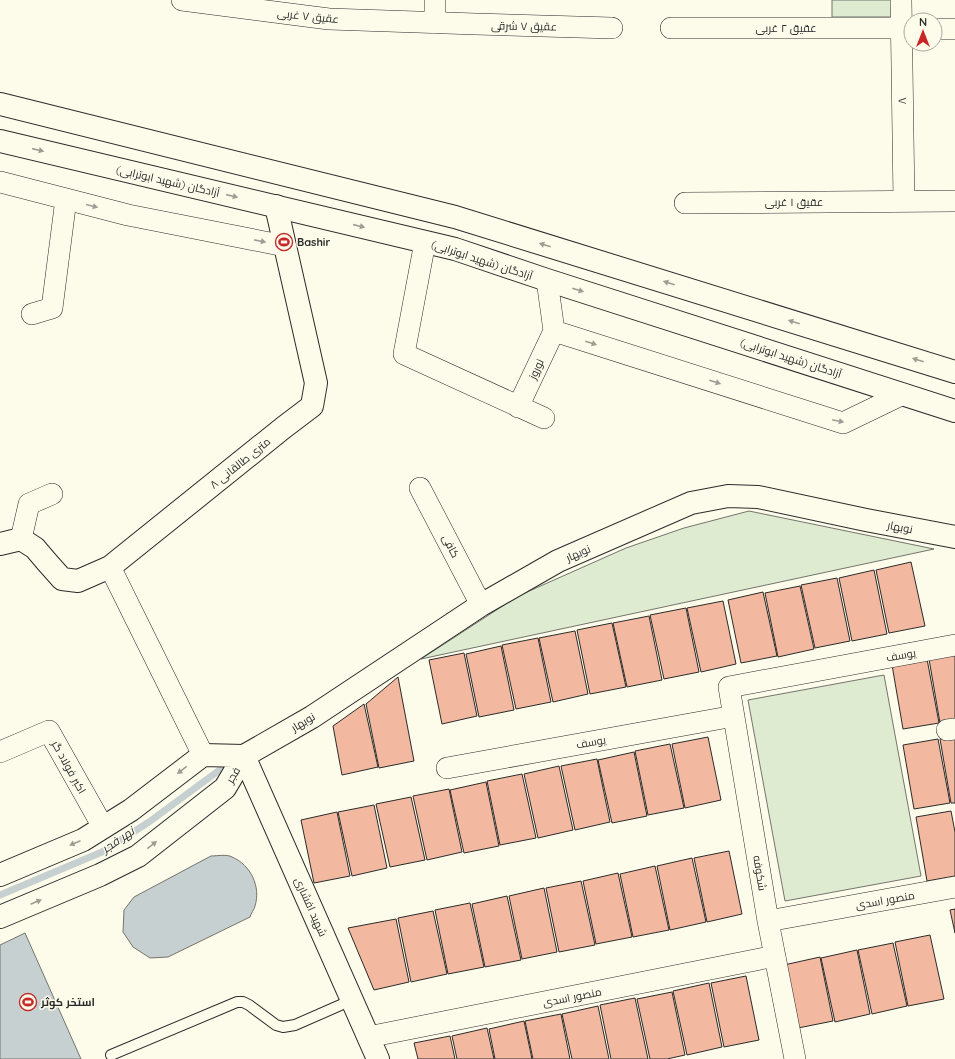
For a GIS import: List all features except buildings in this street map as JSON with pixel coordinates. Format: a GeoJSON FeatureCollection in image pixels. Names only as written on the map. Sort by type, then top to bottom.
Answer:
{"type":"FeatureCollection","features":[{"type":"Feature","properties":{"kind":"street","name":"عقیق ۷ غربی"},"geometry":{"type":"LineString","coordinates":[[182,0],[329,19],[435,23]]}},
{"type":"Feature","properties":{"kind":"street"},"geometry":{"type":"LineString","coordinates":[[435,0],[435,23]]}},
{"type":"Feature","properties":{"kind":"street","name":"۸"},"geometry":{"type":"LineString","coordinates":[[901,0],[903,12]]}},
{"type":"Feature","properties":{"kind":"street","name":"عقیق ۷ شرقی"},"geometry":{"type":"LineString","coordinates":[[435,23],[612,28]]}},
{"type":"Feature","properties":{"kind":"street","name":"عقیق ۲ غربی"},"geometry":{"type":"LineString","coordinates":[[672,28],[903,28]]}},
{"type":"Feature","properties":{"kind":"street"},"geometry":{"type":"LineString","coordinates":[[943,29],[955,29]]}},
{"type":"Feature","properties":{"kind":"street","name":"۸"},"geometry":{"type":"LineString","coordinates":[[904,201],[906,52]]}},
{"type":"Feature","properties":{"kind":"street"},"geometry":{"type":"LineString","coordinates":[[0,104],[455,217],[955,372]]}},
{"type":"Feature","properties":{"kind":"street","name":"آزادگان (شهید ابوترابی)"},"geometry":{"type":"LineString","coordinates":[[0,141],[455,249],[955,411]]}},
{"type":"Feature","properties":{"kind":"street"},"geometry":{"type":"LineString","coordinates":[[0,182],[128,215],[285,246]]}},
{"type":"Feature","properties":{"kind":"street"},"geometry":{"type":"LineString","coordinates":[[32,314],[52,308],[66,199]]}},
{"type":"Feature","properties":{"kind":"street","name":"عقیق ۱ غربی"},"geometry":{"type":"LineString","coordinates":[[685,202],[955,201]]}},
{"type":"Feature","properties":{"kind":"street","name":"۸ متری طالقانی"},"geometry":{"type":"LineString","coordinates":[[21,539],[36,548],[62,579],[78,581],[110,567],[312,406],[316,383],[276,206]]}},
{"type":"Feature","properties":{"kind":"street"},"geometry":{"type":"LineString","coordinates":[[425,242],[404,354],[544,418]]}},
{"type":"Feature","properties":{"kind":"street"},"geometry":{"type":"LineString","coordinates":[[547,280],[554,331],[843,423],[903,394]]}},
{"type":"Feature","properties":{"kind":"street","name":"نوروز"},"geometry":{"type":"LineString","coordinates":[[518,407],[554,331]]}},
{"type":"Feature","properties":{"kind":"street","name":"کافی"},"geometry":{"type":"LineString","coordinates":[[420,488],[481,605]]}},
{"type":"Feature","properties":{"kind":"street"},"geometry":{"type":"LineString","coordinates":[[0,544],[21,539],[29,504],[52,494]]}},
{"type":"Feature","properties":{"kind":"street","name":"نوبهار"},"geometry":{"type":"LineString","coordinates":[[244,756],[312,717],[481,605],[565,558],[691,503],[728,496],[758,497],[955,537]]}},
{"type":"Feature","properties":{"kind":"street"},"geometry":{"type":"LineString","coordinates":[[0,875],[83,840],[131,810],[203,754],[110,567]]}},
{"type":"Feature","properties":{"kind":"street","name":"یوسف"},"geometry":{"type":"LineString","coordinates":[[729,687],[955,645]]}},
{"type":"Feature","properties":{"kind":"street","name":"شکوفه"},"geometry":{"type":"LineString","coordinates":[[729,687],[768,921],[795,1059]]}},
{"type":"Feature","properties":{"kind":"street","name":"یوسف"},"geometry":{"type":"LineString","coordinates":[[447,768],[734,716]]}},
{"type":"Feature","properties":{"kind":"street","name":"اکبر فولاد گر"},"geometry":{"type":"LineString","coordinates":[[0,752],[49,731],[103,827]]}},
{"type":"Feature","properties":{"kind":"street","name":"فجر"},"geometry":{"type":"LineString","coordinates":[[0,917],[100,875],[138,856],[225,788],[244,756],[203,754]]}},
{"type":"Feature","properties":{"kind":"street","name":"شهید افشاری"},"geometry":{"type":"LineString","coordinates":[[244,756],[378,1059]]}},
{"type":"Feature","properties":{"kind":"street","name":"منصور اسدی"},"geometry":{"type":"LineString","coordinates":[[768,921],[955,887]]}},
{"type":"Feature","properties":{"kind":"street","name":"منصور اسدی"},"geometry":{"type":"LineString","coordinates":[[368,1037],[775,956]]}},
{"type":"Feature","properties":{"kind":"lane"},"geometry":{"type":"LineString","coordinates":[[111,1055],[237,1002],[243,1002],[276,1026],[283,1027],[295,1025],[352,1000]]}},
{"type":"Feature","properties":{"kind":"green space"},"geometry":{"type":"Polygon","coordinates":[[[832,0],[895,0],[895,17],[832,17],[832,0]]]}},
{"type":"Feature","properties":{"kind":"green space"},"geometry":{"type":"Polygon","coordinates":[[[749,511],[934,549],[421,659],[518,596],[626,548],[684,528],[749,511]]]}},
{"type":"Feature","properties":{"kind":"green space"},"geometry":{"type":"Polygon","coordinates":[[[884,675],[921,876],[785,901],[748,700],[884,675]]]}},
{"type":"Feature","properties":{"kind":"shaded area"},"geometry":{"type":"Polygon","coordinates":[[[211,856],[230,856],[244,865],[253,877],[257,891],[257,899],[250,917],[168,957],[150,958],[133,947],[123,932],[124,910],[134,897],[211,856]]]}},
{"type":"Feature","properties":{"kind":"shaded area","name":"استخر کوثر"},"geometry":{"type":"Polygon","coordinates":[[[25,933],[81,1059],[0,1059],[0,945],[25,933]]]}},
{"type":"Feature","properties":{"kind":"waterway","name":"نهر فجر"},"geometry":{"type":"LineString","coordinates":[[0,895],[102,852],[149,822],[225,766]]}},
{"type":"Feature","properties":{"kind":"place","name":"Bashir"},"geometry":{"type":"Point","coordinates":[284,242]}},
{"type":"Feature","properties":{"kind":"place","name":"استخر کوثر"},"geometry":{"type":"Point","coordinates":[28,1002]}}]}
